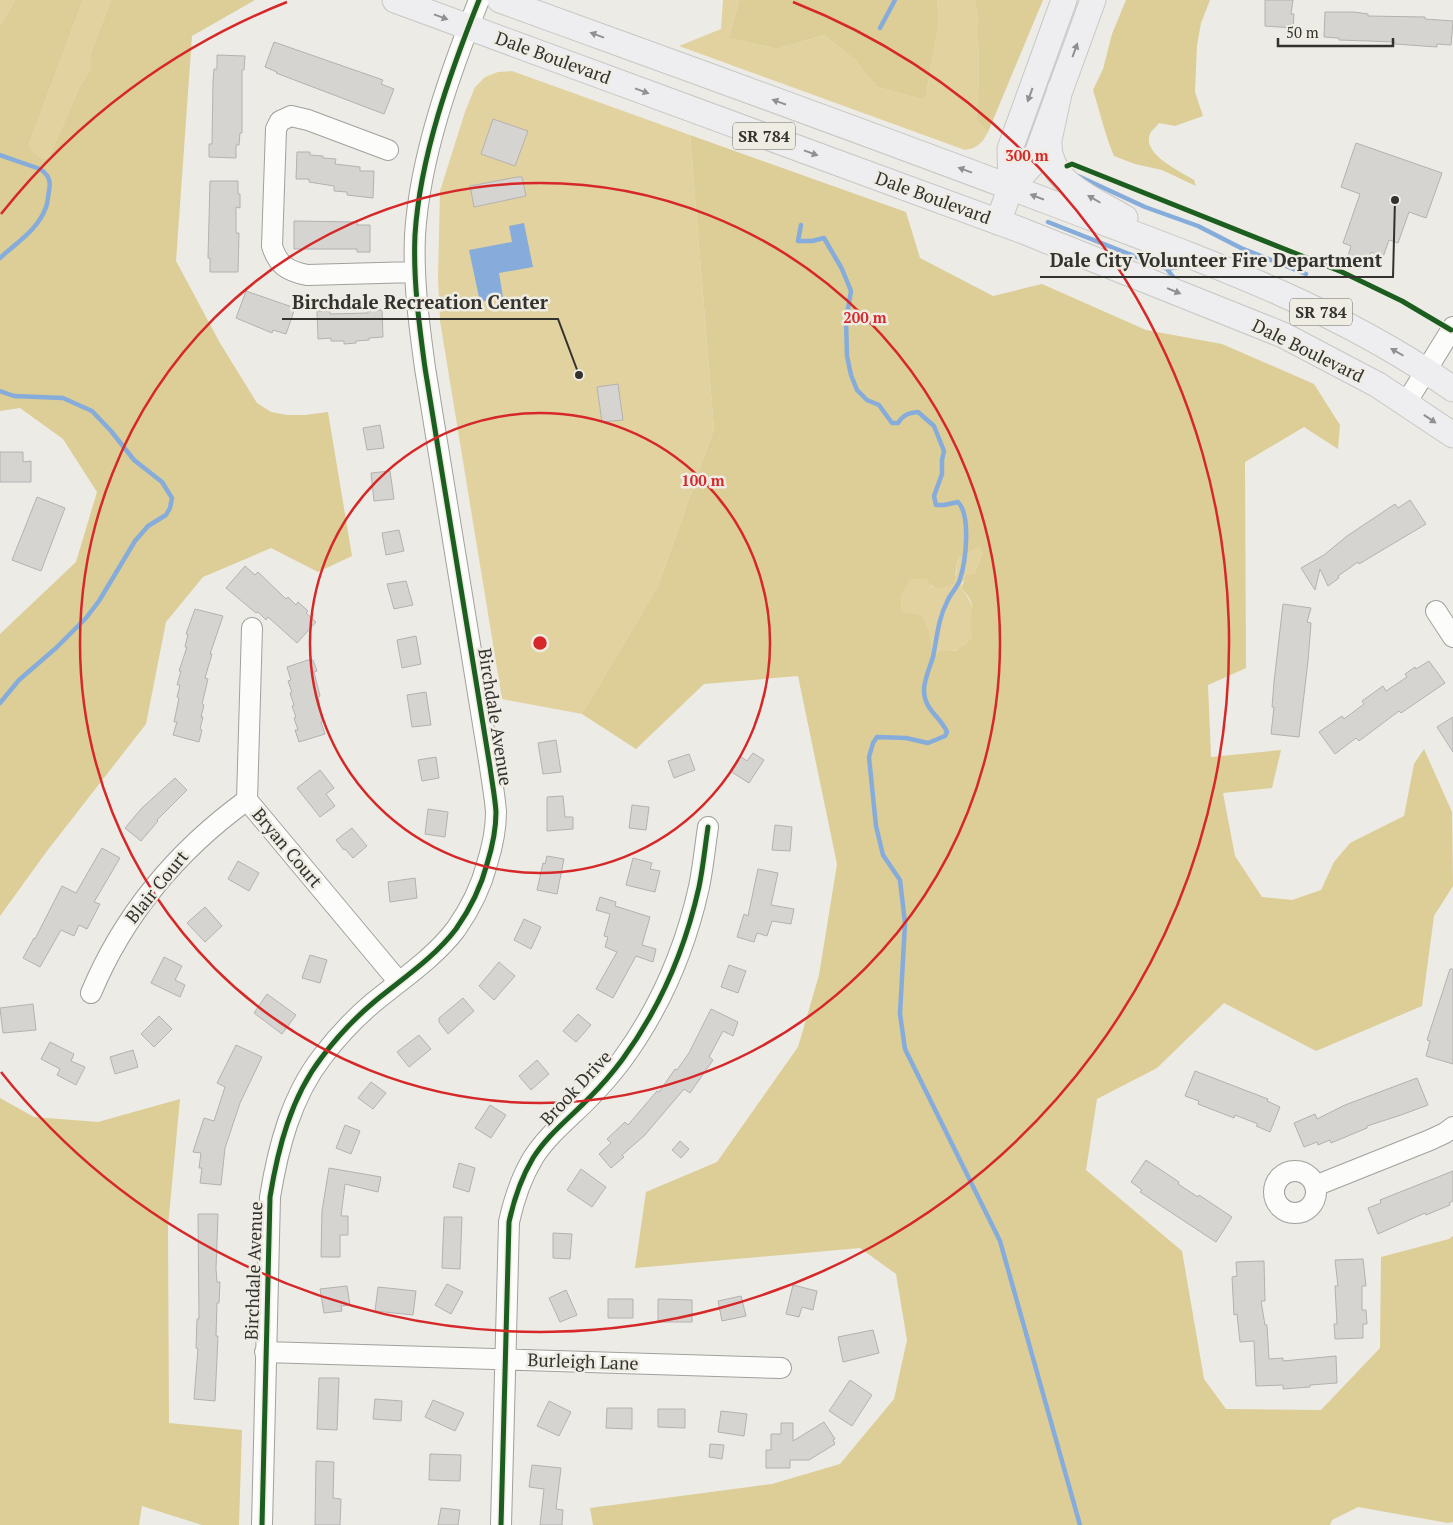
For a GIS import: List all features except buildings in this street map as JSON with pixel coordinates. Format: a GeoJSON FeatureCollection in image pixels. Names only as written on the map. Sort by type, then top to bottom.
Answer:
{"type":"FeatureCollection","features":[{"type":"Feature","properties":{"kind":"main road","name":"Dale Boulevard"},"geometry":{"type":"LineString","coordinates":[[395,0],[998,222],[1283,335],[1331,359],[1406,403],[1453,435]]}},
{"type":"Feature","properties":{"kind":"main road","name":"Dale Boulevard"},"geometry":{"type":"LineString","coordinates":[[500,0],[1010,187],[1181,252],[1294,299],[1345,323],[1426,370],[1453,389]]}},
{"type":"Feature","properties":{"kind":"main road"},"geometry":{"type":"LineString","coordinates":[[998,222],[1010,187],[1010,150],[1064,0]]}},
{"type":"Feature","properties":{"kind":"main road"},"geometry":{"type":"LineString","coordinates":[[1010,187],[1034,162],[1093,0]]}},
{"type":"Feature","properties":{"kind":"main road"},"geometry":{"type":"LineString","coordinates":[[1060,89],[1048,148],[1057,172],[1063,180],[1074,188],[1181,252]]}},
{"type":"Feature","properties":{"kind":"street","name":"Birchdale Avenue"},"geometry":{"type":"LineString","coordinates":[[262,1525],[270,1197],[283,1133],[295,1103],[310,1074],[322,1057],[346,1029],[373,1003],[438,949],[455,929],[470,908],[483,879],[492,849],[496,813],[490,767],[425,368],[418,317],[415,272],[415,236],[418,202],[426,162],[454,67],[480,0]]}},
{"type":"Feature","properties":{"kind":"street"},"geometry":{"type":"LineString","coordinates":[[388,150],[308,120],[291,116],[280,121],[276,130],[272,246],[276,257],[282,265],[291,271],[307,275],[415,272]]}},
{"type":"Feature","properties":{"kind":"street"},"geometry":{"type":"LineString","coordinates":[[1406,403],[1453,327]]}},
{"type":"Feature","properties":{"kind":"street"},"geometry":{"type":"LineString","coordinates":[[1436,611],[1453,637]]}},
{"type":"Feature","properties":{"kind":"street","name":"Bryan Court"},"geometry":{"type":"LineString","coordinates":[[252,628],[246,800],[399,982]]}},
{"type":"Feature","properties":{"kind":"street","name":"Blair Court"},"geometry":{"type":"LineString","coordinates":[[91,993],[116,940],[138,906],[162,875],[221,818],[246,800]]}},
{"type":"Feature","properties":{"kind":"street","name":"Brook Drive"},"geometry":{"type":"LineString","coordinates":[[501,1525],[509,1222],[520,1184],[545,1142],[592,1096],[622,1060],[647,1022],[666,988],[678,959],[700,885],[708,827]]}},
{"type":"Feature","properties":{"kind":"street"},"geometry":{"type":"LineString","coordinates":[[1315,1186],[1430,1140],[1453,1127]]}},
{"type":"Feature","properties":{"kind":"street","name":"Burleigh Lane"},"geometry":{"type":"LineString","coordinates":[[265,1352],[781,1368]]}},
{"type":"Feature","properties":{"kind":"shaded area"},"geometry":{"type":"Polygon","coordinates":[[[0,0],[15,0],[0,26],[0,0]]]}},
{"type":"Feature","properties":{"kind":"shaded area"},"geometry":{"type":"Polygon","coordinates":[[[15,0],[83,0],[29,144],[33,152],[43,159],[48,159],[78,90],[91,68],[91,52],[111,0],[255,0],[192,36],[176,261],[220,343],[257,403],[271,412],[287,415],[328,412],[352,556],[318,572],[271,548],[203,577],[166,622],[146,724],[47,851],[0,916],[0,634],[76,562],[97,492],[63,439],[20,408],[0,411],[0,26],[15,0]]]}},
{"type":"Feature","properties":{"kind":"shaded area"},"geometry":{"type":"Polygon","coordinates":[[[83,0],[111,0],[91,52],[91,68],[78,90],[48,159],[43,159],[33,152],[29,144],[83,0]]]}},
{"type":"Feature","properties":{"kind":"shaded area"},"geometry":{"type":"Polygon","coordinates":[[[723,0],[739,0],[729,38],[777,49],[824,35],[855,60],[877,87],[925,100],[939,23],[937,0],[975,0],[978,20],[979,59],[976,120],[988,132],[979,144],[965,150],[679,46],[721,29],[723,0]]]}},
{"type":"Feature","properties":{"kind":"shaded area"},"geometry":{"type":"Polygon","coordinates":[[[739,0],[937,0],[939,23],[925,100],[877,87],[855,60],[824,35],[777,49],[729,38],[739,0]]]}},
{"type":"Feature","properties":{"kind":"shaded area"},"geometry":{"type":"Polygon","coordinates":[[[975,0],[1043,0],[988,132],[976,120],[979,59],[978,20],[975,0]]]}},
{"type":"Feature","properties":{"kind":"shaded area"},"geometry":{"type":"Polygon","coordinates":[[[1126,0],[1210,0],[1201,23],[1197,46],[1195,92],[1203,116],[1175,126],[1159,123],[1151,132],[1149,140],[1156,154],[1194,180],[1196,186],[1162,170],[1135,164],[1114,156],[1093,90],[1103,69],[1112,34],[1126,0]]]}},
{"type":"Feature","properties":{"kind":"shaded area"},"geometry":{"type":"Polygon","coordinates":[[[512,71],[690,135],[714,429],[658,586],[582,714],[502,699],[440,321],[438,278],[440,191],[465,112],[475,87],[485,77],[498,72],[512,71]]]}},
{"type":"Feature","properties":{"kind":"shaded area"},"geometry":{"type":"Polygon","coordinates":[[[690,135],[906,212],[920,258],[993,296],[1042,284],[1146,330],[1222,344],[1314,384],[1340,425],[1338,449],[1304,427],[1245,462],[1246,668],[1208,685],[1211,757],[1281,750],[1272,788],[1223,793],[1235,856],[1262,897],[1292,900],[1321,890],[1334,862],[1350,843],[1404,816],[1414,764],[1424,749],[1452,812],[1453,886],[1434,916],[1422,1006],[1316,1051],[1224,1003],[1157,1068],[1097,1099],[1086,1170],[1182,1251],[1204,1379],[1226,1409],[1321,1410],[1380,1348],[1381,1257],[1449,1239],[1453,1236],[1453,1522],[1448,1523],[1358,1507],[1332,1520],[1330,1525],[593,1525],[590,1508],[772,1484],[840,1464],[894,1399],[907,1340],[896,1274],[860,1248],[635,1268],[646,1192],[717,1162],[798,1047],[819,975],[837,864],[798,676],[704,684],[636,749],[582,714],[658,586],[714,429],[690,135]],[[980,547],[958,558],[954,583],[938,588],[932,586],[925,579],[910,579],[905,587],[901,599],[902,611],[922,616],[928,630],[933,655],[942,651],[955,651],[972,637],[971,602],[961,589],[966,575],[974,574],[982,554],[980,547]]]}},
{"type":"Feature","properties":{"kind":"shaded area"},"geometry":{"type":"Polygon","coordinates":[[[980,547],[982,554],[974,574],[962,582],[961,589],[970,601],[972,637],[956,650],[933,655],[922,617],[902,611],[901,599],[905,587],[909,579],[925,579],[933,587],[956,575],[958,558],[980,547]]]}},
{"type":"Feature","properties":{"kind":"shaded area"},"geometry":{"type":"Polygon","coordinates":[[[0,1098],[34,1117],[98,1122],[180,1099],[168,1226],[169,1423],[242,1430],[239,1525],[202,1525],[142,1506],[139,1525],[0,1525],[0,1098]]]}},
{"type":"Feature","properties":{"kind":"water"},"geometry":{"type":"Polygon","coordinates":[[[524,223],[533,267],[499,273],[503,297],[480,302],[469,250],[512,242],[509,226],[524,223]]]}},
{"type":"Feature","properties":{"kind":"waterway"},"geometry":{"type":"LineString","coordinates":[[880,28],[895,0]]}},
{"type":"Feature","properties":{"kind":"waterway"},"geometry":{"type":"LineString","coordinates":[[0,155],[40,169],[49,178],[50,184],[47,205],[38,222],[0,258]]}},
{"type":"Feature","properties":{"kind":"waterway"},"geometry":{"type":"LineString","coordinates":[[1078,176],[1145,207],[1198,226],[1241,248],[1306,274]]}},
{"type":"Feature","properties":{"kind":"waterway"},"geometry":{"type":"LineString","coordinates":[[1048,222],[1167,269],[1183,266]]}},
{"type":"Feature","properties":{"kind":"waterway"},"geometry":{"type":"LineString","coordinates":[[801,225],[798,241],[812,241],[824,238],[842,269],[851,291],[846,320],[847,356],[851,375],[857,390],[867,400],[879,405],[892,423],[898,423],[906,415],[918,412],[934,426],[944,451],[942,474],[934,496],[936,505],[958,502],[965,517],[966,539],[962,571],[959,582],[948,599],[942,615],[933,657],[924,686],[929,708],[947,732],[945,736],[928,743],[906,738],[877,737],[869,757],[876,826],[883,855],[900,880],[905,923],[900,1014],[905,1049],[1000,1241],[1080,1525]]}},
{"type":"Feature","properties":{"kind":"waterway"},"geometry":{"type":"LineString","coordinates":[[1167,269],[1177,282]]}},
{"type":"Feature","properties":{"kind":"waterway"},"geometry":{"type":"LineString","coordinates":[[0,391],[14,396],[63,398],[92,411],[134,460],[162,482],[172,498],[166,515],[148,526],[135,541],[99,601],[86,618],[56,648],[19,680],[0,703]]}},
{"type":"Feature","properties":{"kind":"cycle path"},"geometry":{"type":"LineString","coordinates":[[262,1525],[270,1197],[277,1160],[287,1124],[311,1072],[346,1028],[367,1008],[428,959],[456,929],[482,881],[491,852],[494,832],[496,812],[494,795],[425,368],[415,268],[415,235],[418,205],[430,145],[457,56],[479,0]]}},
{"type":"Feature","properties":{"kind":"cycle path"},"geometry":{"type":"LineString","coordinates":[[1067,166],[1072,164],[1342,272],[1402,301],[1451,330]]}},
{"type":"Feature","properties":{"kind":"cycle path"},"geometry":{"type":"LineString","coordinates":[[501,1525],[509,1222],[513,1205],[525,1173],[539,1149],[594,1093],[622,1060],[648,1020],[670,978],[693,910],[700,880],[708,827]]}},
{"type":"Feature","properties":{"kind":"place","name":"Dale City Volunteer Fire Department"},"geometry":{"type":"Point","coordinates":[1395,200]}},
{"type":"Feature","properties":{"kind":"place","name":"Birchdale Recreation Center"},"geometry":{"type":"Point","coordinates":[579,375]}}]}
